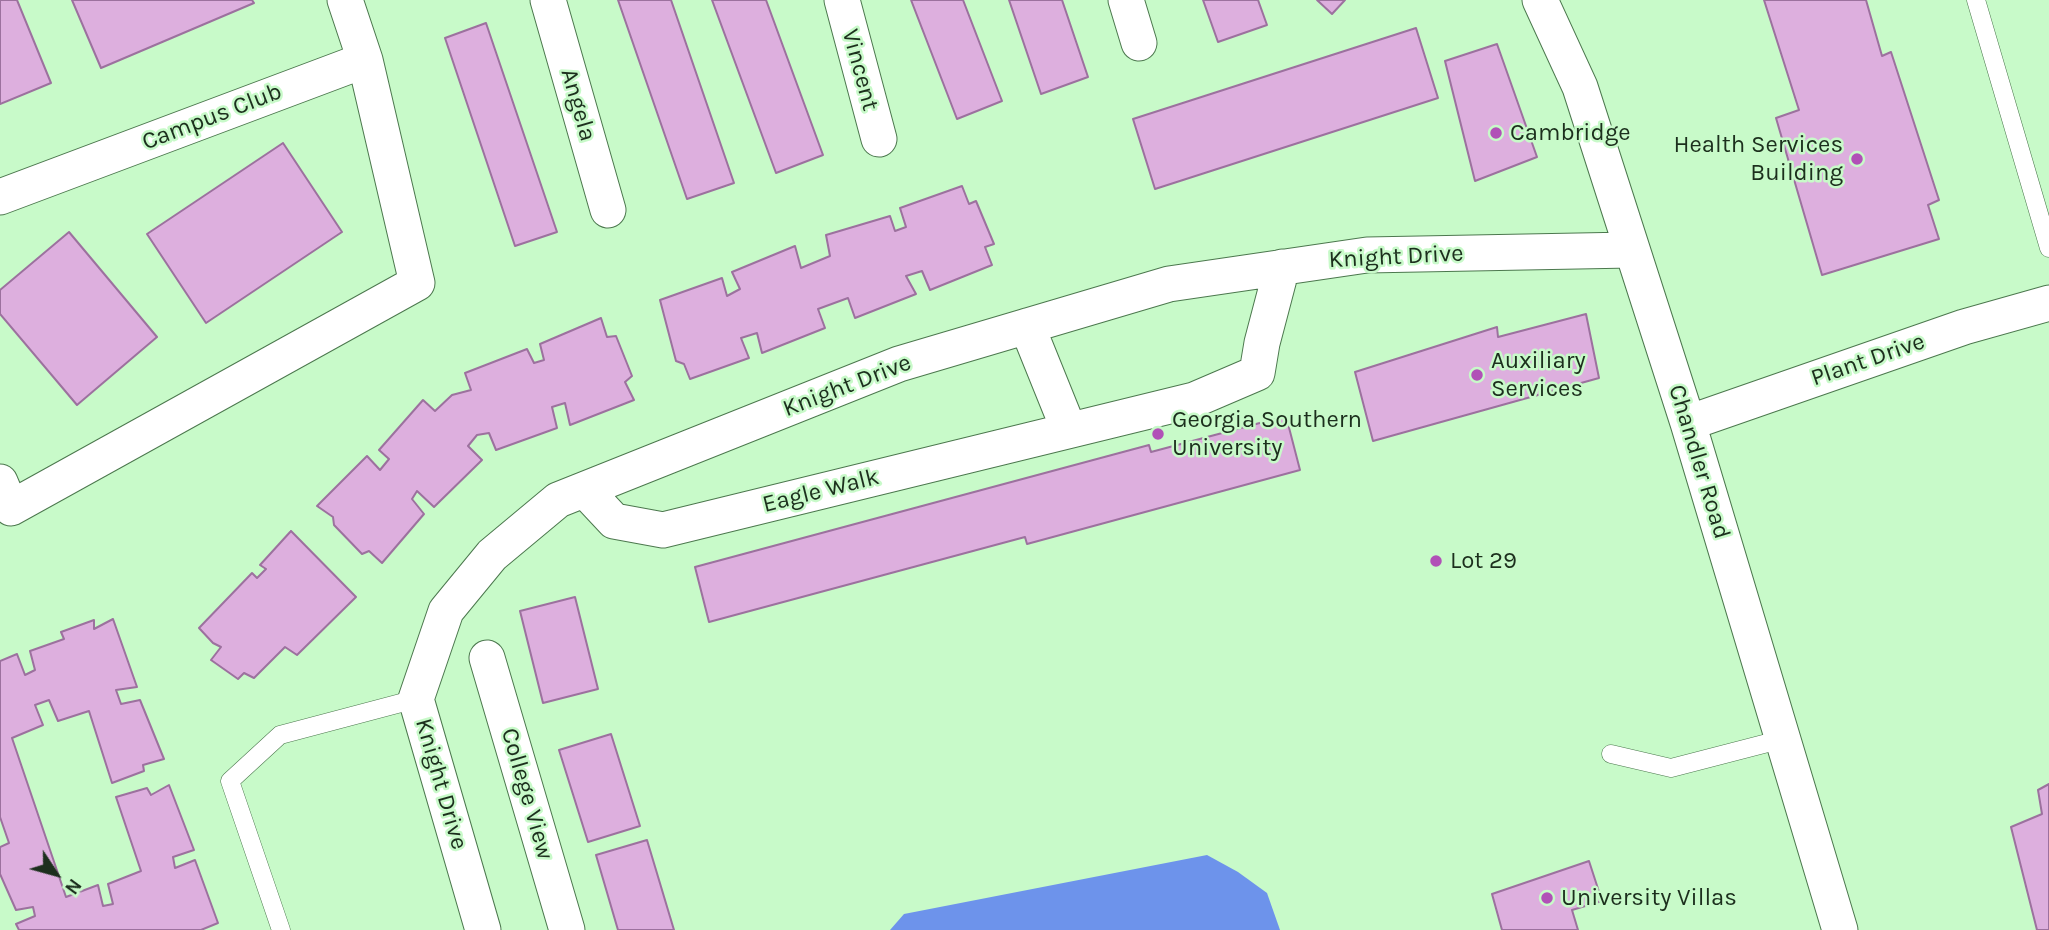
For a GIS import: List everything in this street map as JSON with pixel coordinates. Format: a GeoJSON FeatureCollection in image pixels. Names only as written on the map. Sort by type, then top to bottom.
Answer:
{"type":"FeatureCollection","features":[{"type":"Feature","properties":{"kind":"street"},"geometry":{"type":"LineString","coordinates":[[0,482],[11,508],[417,283],[365,60],[345,0]]}},
{"type":"Feature","properties":{"kind":"street","name":"Angela"},"geometry":{"type":"LineString","coordinates":[[548,0],[608,210]]}},
{"type":"Feature","properties":{"kind":"street","name":"Vincent"},"geometry":{"type":"LineString","coordinates":[[842,0],[879,139]]}},
{"type":"Feature","properties":{"kind":"street"},"geometry":{"type":"LineString","coordinates":[[1126,0],[1139,43]]}},
{"type":"Feature","properties":{"kind":"street","name":"Chandler Road"},"geometry":{"type":"LineString","coordinates":[[1540,0],[1580,87],[1688,423],[1840,930]]}},
{"type":"Feature","properties":{"kind":"street","name":"Campus Club"},"geometry":{"type":"LineString","coordinates":[[0,197],[365,60]]}},
{"type":"Feature","properties":{"kind":"street","name":"Knight Drive"},"geometry":{"type":"LineString","coordinates":[[483,930],[416,699],[446,611],[492,555],[558,500],[899,364],[1170,284],[1367,255],[1631,250]]}},
{"type":"Feature","properties":{"kind":"street","name":"Eagle Walk"},"geometry":{"type":"LineString","coordinates":[[585,490],[614,521],[663,530],[1195,400],[1257,373],[1282,267]]}},
{"type":"Feature","properties":{"kind":"street","name":"Plant Drive"},"geometry":{"type":"LineString","coordinates":[[1688,423],[1964,327],[2049,303]]}},
{"type":"Feature","properties":{"kind":"street"},"geometry":{"type":"LineString","coordinates":[[1027,326],[1069,430]]}},
{"type":"Feature","properties":{"kind":"street","name":"College View"},"geometry":{"type":"LineString","coordinates":[[487,658],[567,930]]}},
{"type":"Feature","properties":{"kind":"lane"},"geometry":{"type":"LineString","coordinates":[[1976,0],[2049,248]]}},
{"type":"Feature","properties":{"kind":"lane"},"geometry":{"type":"LineString","coordinates":[[281,930],[230,781],[280,735],[416,699]]}},
{"type":"Feature","properties":{"kind":"lane"},"geometry":{"type":"LineString","coordinates":[[1611,754],[1671,768],[1783,739]]}},
{"type":"Feature","properties":{"kind":"water"},"geometry":{"type":"Polygon","coordinates":[[[1207,855],[1238,872],[1267,893],[1280,930],[890,930],[904,914],[1207,855]]]}},
{"type":"Feature","properties":{"kind":"building"},"geometry":{"type":"Polygon","coordinates":[[[0,0],[17,0],[51,83],[0,104],[0,0]]]}},
{"type":"Feature","properties":{"kind":"building"},"geometry":{"type":"Polygon","coordinates":[[[72,0],[252,0],[254,3],[101,68],[72,0]]]}},
{"type":"Feature","properties":{"kind":"building"},"geometry":{"type":"Polygon","coordinates":[[[618,0],[671,0],[734,183],[687,199],[618,0]]]}},
{"type":"Feature","properties":{"kind":"building"},"geometry":{"type":"Polygon","coordinates":[[[712,0],[766,0],[823,155],[776,173],[712,0]]]}},
{"type":"Feature","properties":{"kind":"building"},"geometry":{"type":"Polygon","coordinates":[[[911,0],[963,0],[1002,101],[957,119],[911,0]]]}},
{"type":"Feature","properties":{"kind":"building"},"geometry":{"type":"Polygon","coordinates":[[[1009,0],[1062,0],[1088,77],[1041,94],[1009,0]]]}},
{"type":"Feature","properties":{"kind":"building"},"geometry":{"type":"Polygon","coordinates":[[[1203,0],[1258,0],[1267,25],[1218,42],[1203,0]]]}},
{"type":"Feature","properties":{"kind":"building"},"geometry":{"type":"Polygon","coordinates":[[[1317,0],[1345,0],[1332,14],[1317,0]]]}},
{"type":"Feature","properties":{"kind":"building","name":"Health Services Building"},"geometry":{"type":"Polygon","coordinates":[[[1764,0],[1866,0],[1882,56],[1891,52],[1939,200],[1928,205],[1939,239],[1822,275],[1776,118],[1799,110],[1764,0]]]}},
{"type":"Feature","properties":{"kind":"building"},"geometry":{"type":"Polygon","coordinates":[[[486,23],[557,232],[515,246],[445,38],[486,23]]]}},
{"type":"Feature","properties":{"kind":"building"},"geometry":{"type":"Polygon","coordinates":[[[1416,28],[1438,98],[1155,189],[1133,119],[1416,28]]]}},
{"type":"Feature","properties":{"kind":"building","name":"Cambridge"},"geometry":{"type":"Polygon","coordinates":[[[1497,44],[1537,157],[1475,181],[1445,61],[1497,44]]]}},
{"type":"Feature","properties":{"kind":"building"},"geometry":{"type":"Polygon","coordinates":[[[283,143],[342,232],[206,323],[147,234],[283,143]]]}},
{"type":"Feature","properties":{"kind":"building"},"geometry":{"type":"Polygon","coordinates":[[[962,186],[969,204],[976,201],[994,244],[985,247],[992,265],[930,290],[922,271],[906,276],[916,294],[855,318],[848,298],[818,309],[825,328],[762,353],[757,333],[741,338],[749,358],[690,379],[684,364],[676,361],[660,300],[722,278],[727,296],[740,289],[732,272],[795,246],[801,268],[830,256],[826,235],[890,216],[895,231],[906,227],[900,208],[962,186]]]}},
{"type":"Feature","properties":{"kind":"building"},"geometry":{"type":"Polygon","coordinates":[[[69,232],[157,337],[77,405],[0,314],[0,290],[69,232]]]}},
{"type":"Feature","properties":{"kind":"building","name":"Auxiliary Services"},"geometry":{"type":"Polygon","coordinates":[[[1586,314],[1599,378],[1373,441],[1355,372],[1497,327],[1498,337],[1586,314]]]}},
{"type":"Feature","properties":{"kind":"building"},"geometry":{"type":"Polygon","coordinates":[[[601,318],[607,337],[616,336],[632,376],[625,382],[634,400],[570,425],[565,403],[552,407],[557,428],[496,450],[489,433],[477,435],[468,446],[482,460],[434,507],[417,491],[412,499],[424,514],[382,563],[369,551],[362,554],[334,525],[333,517],[317,506],[367,456],[380,470],[389,459],[379,450],[423,400],[435,411],[452,395],[471,390],[465,373],[527,349],[534,363],[544,360],[540,344],[601,318]]]}},
{"type":"Feature","properties":{"kind":"building"},"geometry":{"type":"Polygon","coordinates":[[[1286,416],[1300,470],[1027,544],[1025,537],[709,622],[695,567],[1149,445],[1151,452],[1286,416]]]}},
{"type":"Feature","properties":{"kind":"building"},"geometry":{"type":"Polygon","coordinates":[[[291,531],[356,597],[297,655],[285,647],[254,678],[244,673],[238,679],[211,660],[221,647],[213,643],[199,628],[252,573],[257,578],[266,569],[260,565],[291,531]]]}},
{"type":"Feature","properties":{"kind":"building"},"geometry":{"type":"Polygon","coordinates":[[[575,597],[598,689],[543,703],[520,611],[575,597]]]}},
{"type":"Feature","properties":{"kind":"building"},"geometry":{"type":"Polygon","coordinates":[[[113,619],[137,687],[116,690],[121,704],[140,700],[164,759],[143,765],[144,771],[112,783],[89,711],[58,721],[49,700],[35,705],[43,725],[12,738],[66,897],[98,885],[103,906],[113,904],[108,884],[141,871],[116,797],[147,788],[151,795],[169,785],[194,850],[173,857],[175,868],[195,860],[218,923],[201,930],[19,930],[16,924],[35,916],[33,907],[16,910],[0,874],[0,847],[9,843],[0,817],[0,661],[17,654],[25,675],[35,670],[30,651],[64,639],[61,632],[94,620],[94,629],[113,619]]]}},
{"type":"Feature","properties":{"kind":"building"},"geometry":{"type":"Polygon","coordinates":[[[611,734],[640,826],[588,842],[559,750],[611,734]]]}},
{"type":"Feature","properties":{"kind":"building"},"geometry":{"type":"Polygon","coordinates":[[[2049,784],[2049,930],[2037,930],[2011,827],[2042,814],[2038,790],[2049,784]]]}},
{"type":"Feature","properties":{"kind":"building"},"geometry":{"type":"Polygon","coordinates":[[[647,840],[674,930],[618,930],[596,855],[647,840]]]}},
{"type":"Feature","properties":{"kind":"building","name":"University Villas"},"geometry":{"type":"Polygon","coordinates":[[[1589,861],[1602,901],[1572,910],[1578,930],[1502,930],[1492,894],[1589,861]]]}},
{"type":"Feature","properties":{"kind":"place","name":"Cambridge"},"geometry":{"type":"Point","coordinates":[1496,133]}},
{"type":"Feature","properties":{"kind":"place","name":"Health Services Building"},"geometry":{"type":"Point","coordinates":[1857,159]}},
{"type":"Feature","properties":{"kind":"place","name":"Auxiliary Services"},"geometry":{"type":"Point","coordinates":[1477,375]}},
{"type":"Feature","properties":{"kind":"place","name":"Georgia Southern University"},"geometry":{"type":"Point","coordinates":[1158,434]}},
{"type":"Feature","properties":{"kind":"place","name":"Lot 29"},"geometry":{"type":"Point","coordinates":[1436,561]}},
{"type":"Feature","properties":{"kind":"place","name":"University Villas"},"geometry":{"type":"Point","coordinates":[1547,898]}}]}
